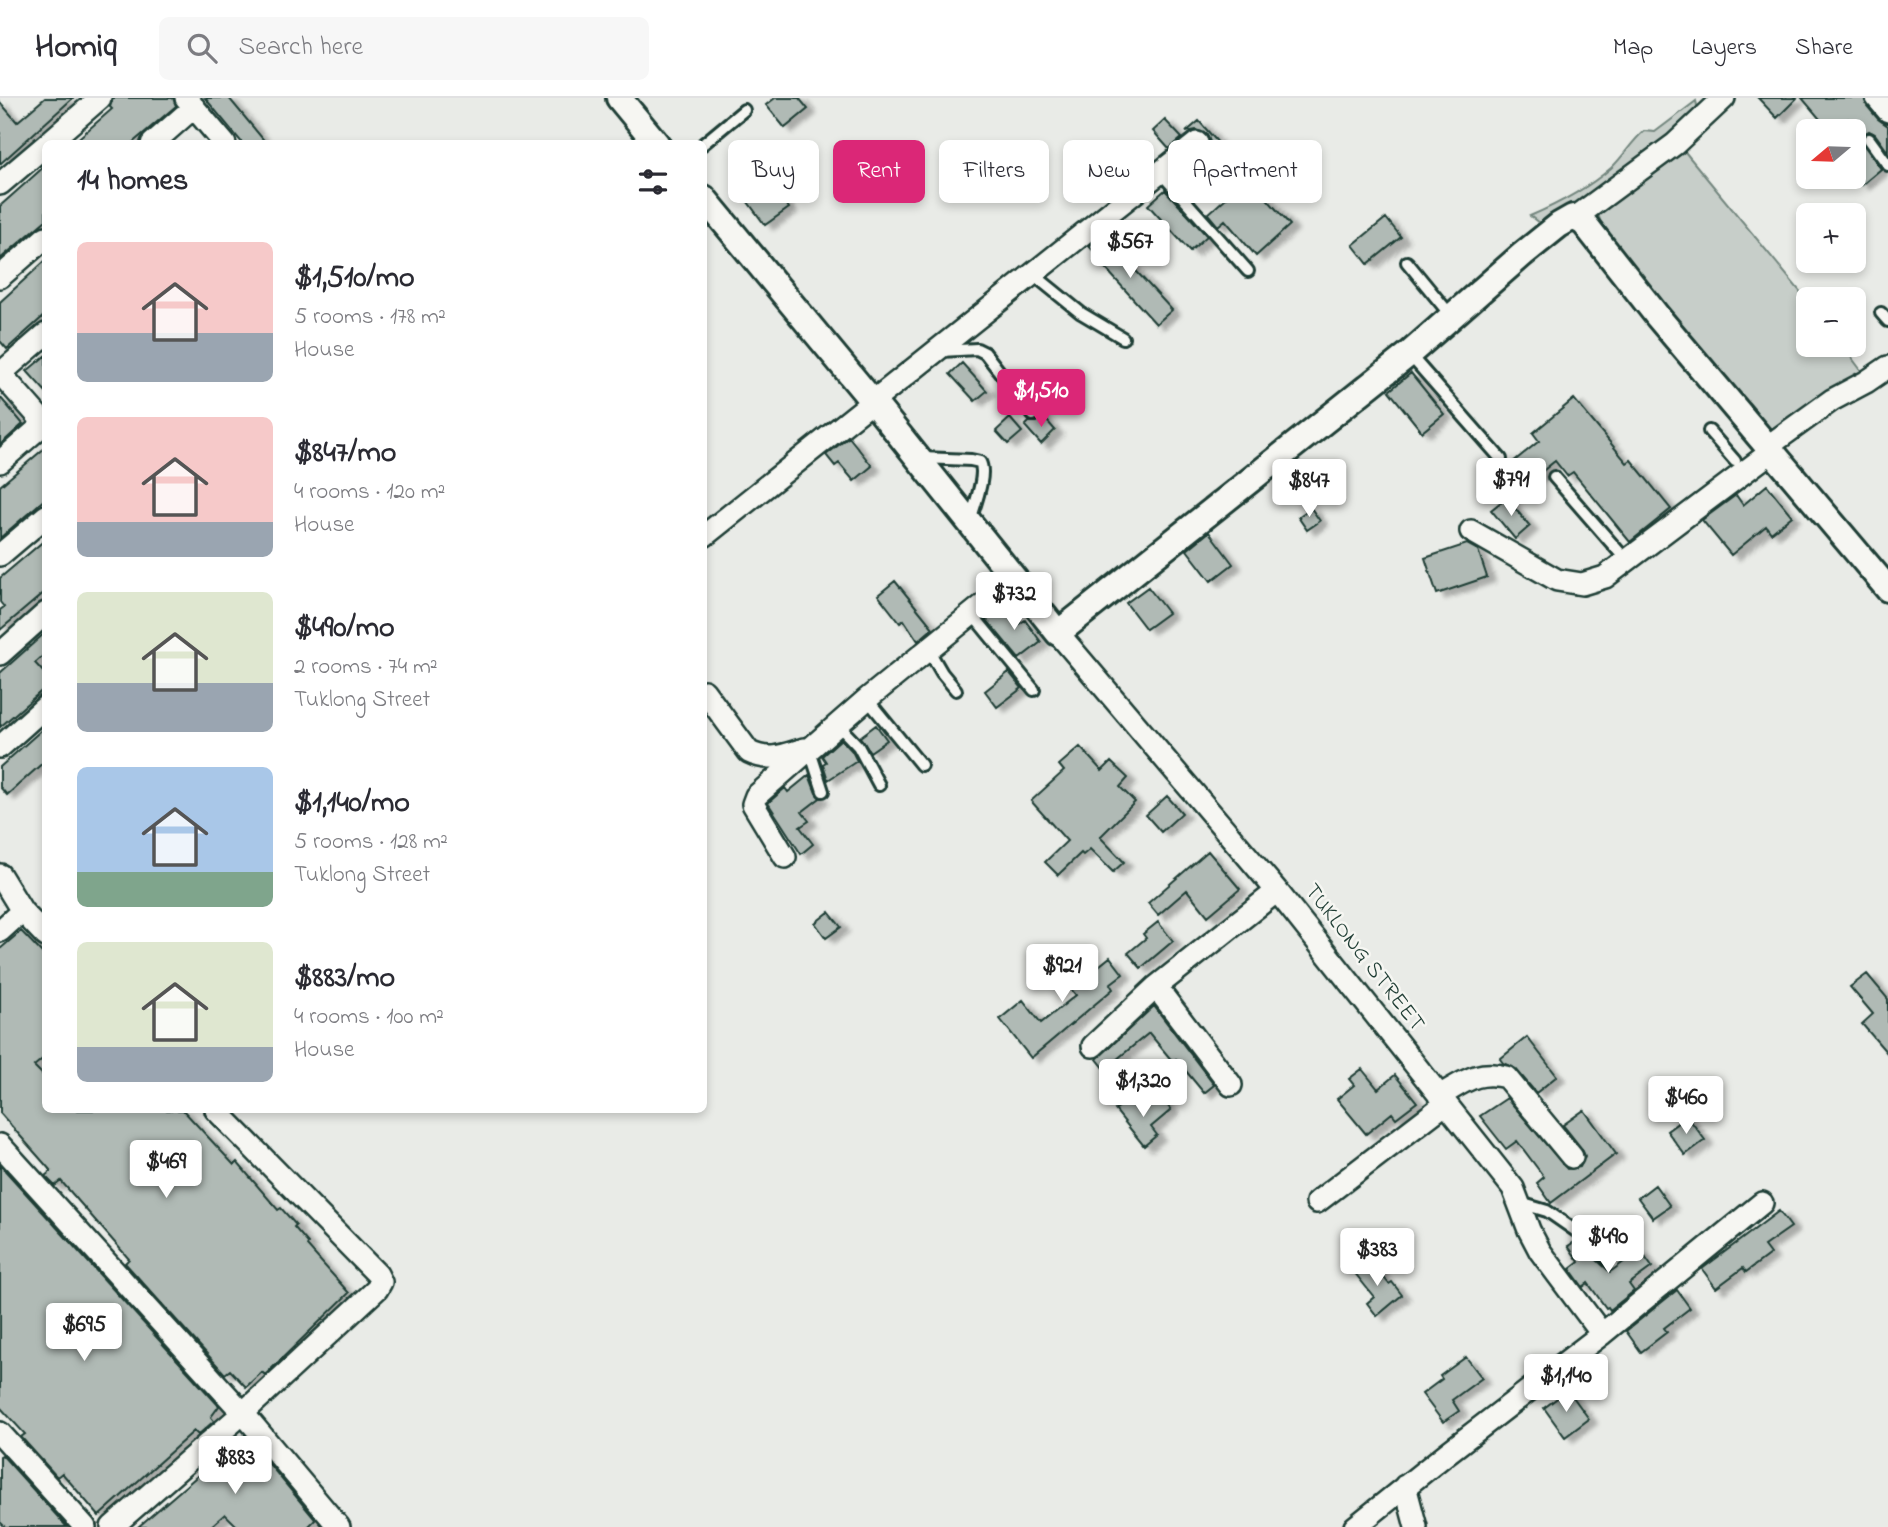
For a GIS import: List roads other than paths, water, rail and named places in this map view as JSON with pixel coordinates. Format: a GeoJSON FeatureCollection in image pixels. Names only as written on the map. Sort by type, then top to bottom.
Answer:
{"type":"FeatureCollection","features":[{"type":"Feature","properties":{"kind":"street"},"geometry":{"type":"LineString","coordinates":[[51,140],[100,98]]}},
{"type":"Feature","properties":{"kind":"street"},"geometry":{"type":"LineString","coordinates":[[619,98],[654,140]]}},
{"type":"Feature","properties":{"kind":"street"},"geometry":{"type":"LineString","coordinates":[[707,202],[970,521],[1058,634],[1409,354],[1559,225],[1576,217],[1675,144],[1724,98]]}},
{"type":"Feature","properties":{"kind":"street"},"geometry":{"type":"LineString","coordinates":[[1877,98],[1888,111]]}},
{"type":"Feature","properties":{"kind":"street"},"geometry":{"type":"LineString","coordinates":[[156,140],[190,103],[222,140]]}},
{"type":"Feature","properties":{"kind":"street"},"geometry":{"type":"LineString","coordinates":[[0,184],[42,147]]}},
{"type":"Feature","properties":{"kind":"street"},"geometry":{"type":"LineString","coordinates":[[707,534],[1168,166]]}},
{"type":"Feature","properties":{"kind":"street"},"geometry":{"type":"LineString","coordinates":[[1576,217],[1584,223],[1658,317],[1888,589]]}},
{"type":"Feature","properties":{"kind":"street"},"geometry":{"type":"LineString","coordinates":[[0,277],[42,240]]}},
{"type":"Feature","properties":{"kind":"street"},"geometry":{"type":"LineString","coordinates":[[42,337],[0,374],[42,420]]}},
{"type":"Feature","properties":{"kind":"street"},"geometry":{"type":"LineString","coordinates":[[1471,531],[1557,580],[1582,584],[1605,577],[1740,467],[1769,449],[1832,400],[1866,382],[1888,366]]}},
{"type":"Feature","properties":{"kind":"street"},"geometry":{"type":"LineString","coordinates":[[0,462],[42,426]]}},
{"type":"Feature","properties":{"kind":"street"},"geometry":{"type":"LineString","coordinates":[[0,555],[42,519]]}},
{"type":"Feature","properties":{"kind":"street"},"geometry":{"type":"LineString","coordinates":[[785,857],[753,804],[756,796],[837,724],[1015,579]]}},
{"type":"Feature","properties":{"kind":"street"},"geometry":{"type":"LineString","coordinates":[[0,654],[42,617]]}},
{"type":"Feature","properties":{"kind":"street","name":"TUKLONG STREET"},"geometry":{"type":"LineString","coordinates":[[1058,634],[1277,891],[1514,1188],[1529,1230],[1540,1251],[1602,1334]]}},
{"type":"Feature","properties":{"kind":"street"},"geometry":{"type":"LineString","coordinates":[[707,695],[749,751],[760,757],[771,759],[809,748]]}},
{"type":"Feature","properties":{"kind":"street"},"geometry":{"type":"LineString","coordinates":[[0,747],[42,710]]}},
{"type":"Feature","properties":{"kind":"street"},"geometry":{"type":"LineString","coordinates":[[0,875],[22,911],[42,932]]}},
{"type":"Feature","properties":{"kind":"street"},"geometry":{"type":"LineString","coordinates":[[1093,1046],[1156,987],[1277,891]]}},
{"type":"Feature","properties":{"kind":"street"},"geometry":{"type":"LineString","coordinates":[[0,931],[22,911]]}},
{"type":"Feature","properties":{"kind":"street"},"geometry":{"type":"LineString","coordinates":[[1156,987],[1231,1084]]}},
{"type":"Feature","properties":{"kind":"street"},"geometry":{"type":"LineString","coordinates":[[1317,1202],[1442,1100],[1480,1073],[1506,1077],[1572,1157]]}},
{"type":"Feature","properties":{"kind":"street"},"geometry":{"type":"LineString","coordinates":[[112,1527],[243,1413],[377,1289],[381,1282],[377,1274],[219,1113]]}},
{"type":"Feature","properties":{"kind":"street"},"geometry":{"type":"LineString","coordinates":[[0,1145],[243,1413],[339,1527]]}},
{"type":"Feature","properties":{"kind":"street"},"geometry":{"type":"LineString","coordinates":[[1355,1527],[1602,1334],[1762,1203]]}},
{"type":"Feature","properties":{"kind":"street"},"geometry":{"type":"LineString","coordinates":[[0,1433],[85,1527]]}},
{"type":"Feature","properties":{"kind":"street"},"geometry":{"type":"LineString","coordinates":[[1405,1486],[1416,1527]]}},
{"type":"Feature","properties":{"kind":"lane"},"geometry":{"type":"LineString","coordinates":[[707,141],[744,110]]}},
{"type":"Feature","properties":{"kind":"lane"},"geometry":{"type":"LineString","coordinates":[[1869,139],[1888,166]]}},
{"type":"Feature","properties":{"kind":"lane"},"geometry":{"type":"LineString","coordinates":[[1160,172],[1248,271]]}},
{"type":"Feature","properties":{"kind":"lane"},"geometry":{"type":"LineString","coordinates":[[1407,262],[1452,317]]}},
{"type":"Feature","properties":{"kind":"lane"},"geometry":{"type":"LineString","coordinates":[[1033,274],[1081,313],[1123,338]]}},
{"type":"Feature","properties":{"kind":"lane"},"geometry":{"type":"LineString","coordinates":[[937,351],[977,349],[985,353],[1033,415]]}},
{"type":"Feature","properties":{"kind":"lane"},"geometry":{"type":"LineString","coordinates":[[1409,354],[1501,459]]}},
{"type":"Feature","properties":{"kind":"lane"},"geometry":{"type":"LineString","coordinates":[[1709,431],[1740,467]]}},
{"type":"Feature","properties":{"kind":"lane"},"geometry":{"type":"LineString","coordinates":[[918,458],[980,462],[983,466],[982,474],[970,521]]}},
{"type":"Feature","properties":{"kind":"lane"},"geometry":{"type":"LineString","coordinates":[[1554,477],[1627,561]]}},
{"type":"Feature","properties":{"kind":"lane"},"geometry":{"type":"LineString","coordinates":[[972,614],[1034,690]]}},
{"type":"Feature","properties":{"kind":"lane"},"geometry":{"type":"LineString","coordinates":[[928,649],[956,690]]}},
{"type":"Feature","properties":{"kind":"lane"},"geometry":{"type":"LineString","coordinates":[[867,699],[921,765]]}},
{"type":"Feature","properties":{"kind":"lane"},"geometry":{"type":"LineString","coordinates":[[837,724],[858,746],[879,785]]}},
{"type":"Feature","properties":{"kind":"lane"},"geometry":{"type":"LineString","coordinates":[[809,748],[822,792]]}},
{"type":"Feature","properties":{"kind":"lane"},"geometry":{"type":"LineString","coordinates":[[1520,1203],[1548,1211],[1583,1236],[1608,1259]]}}]}
